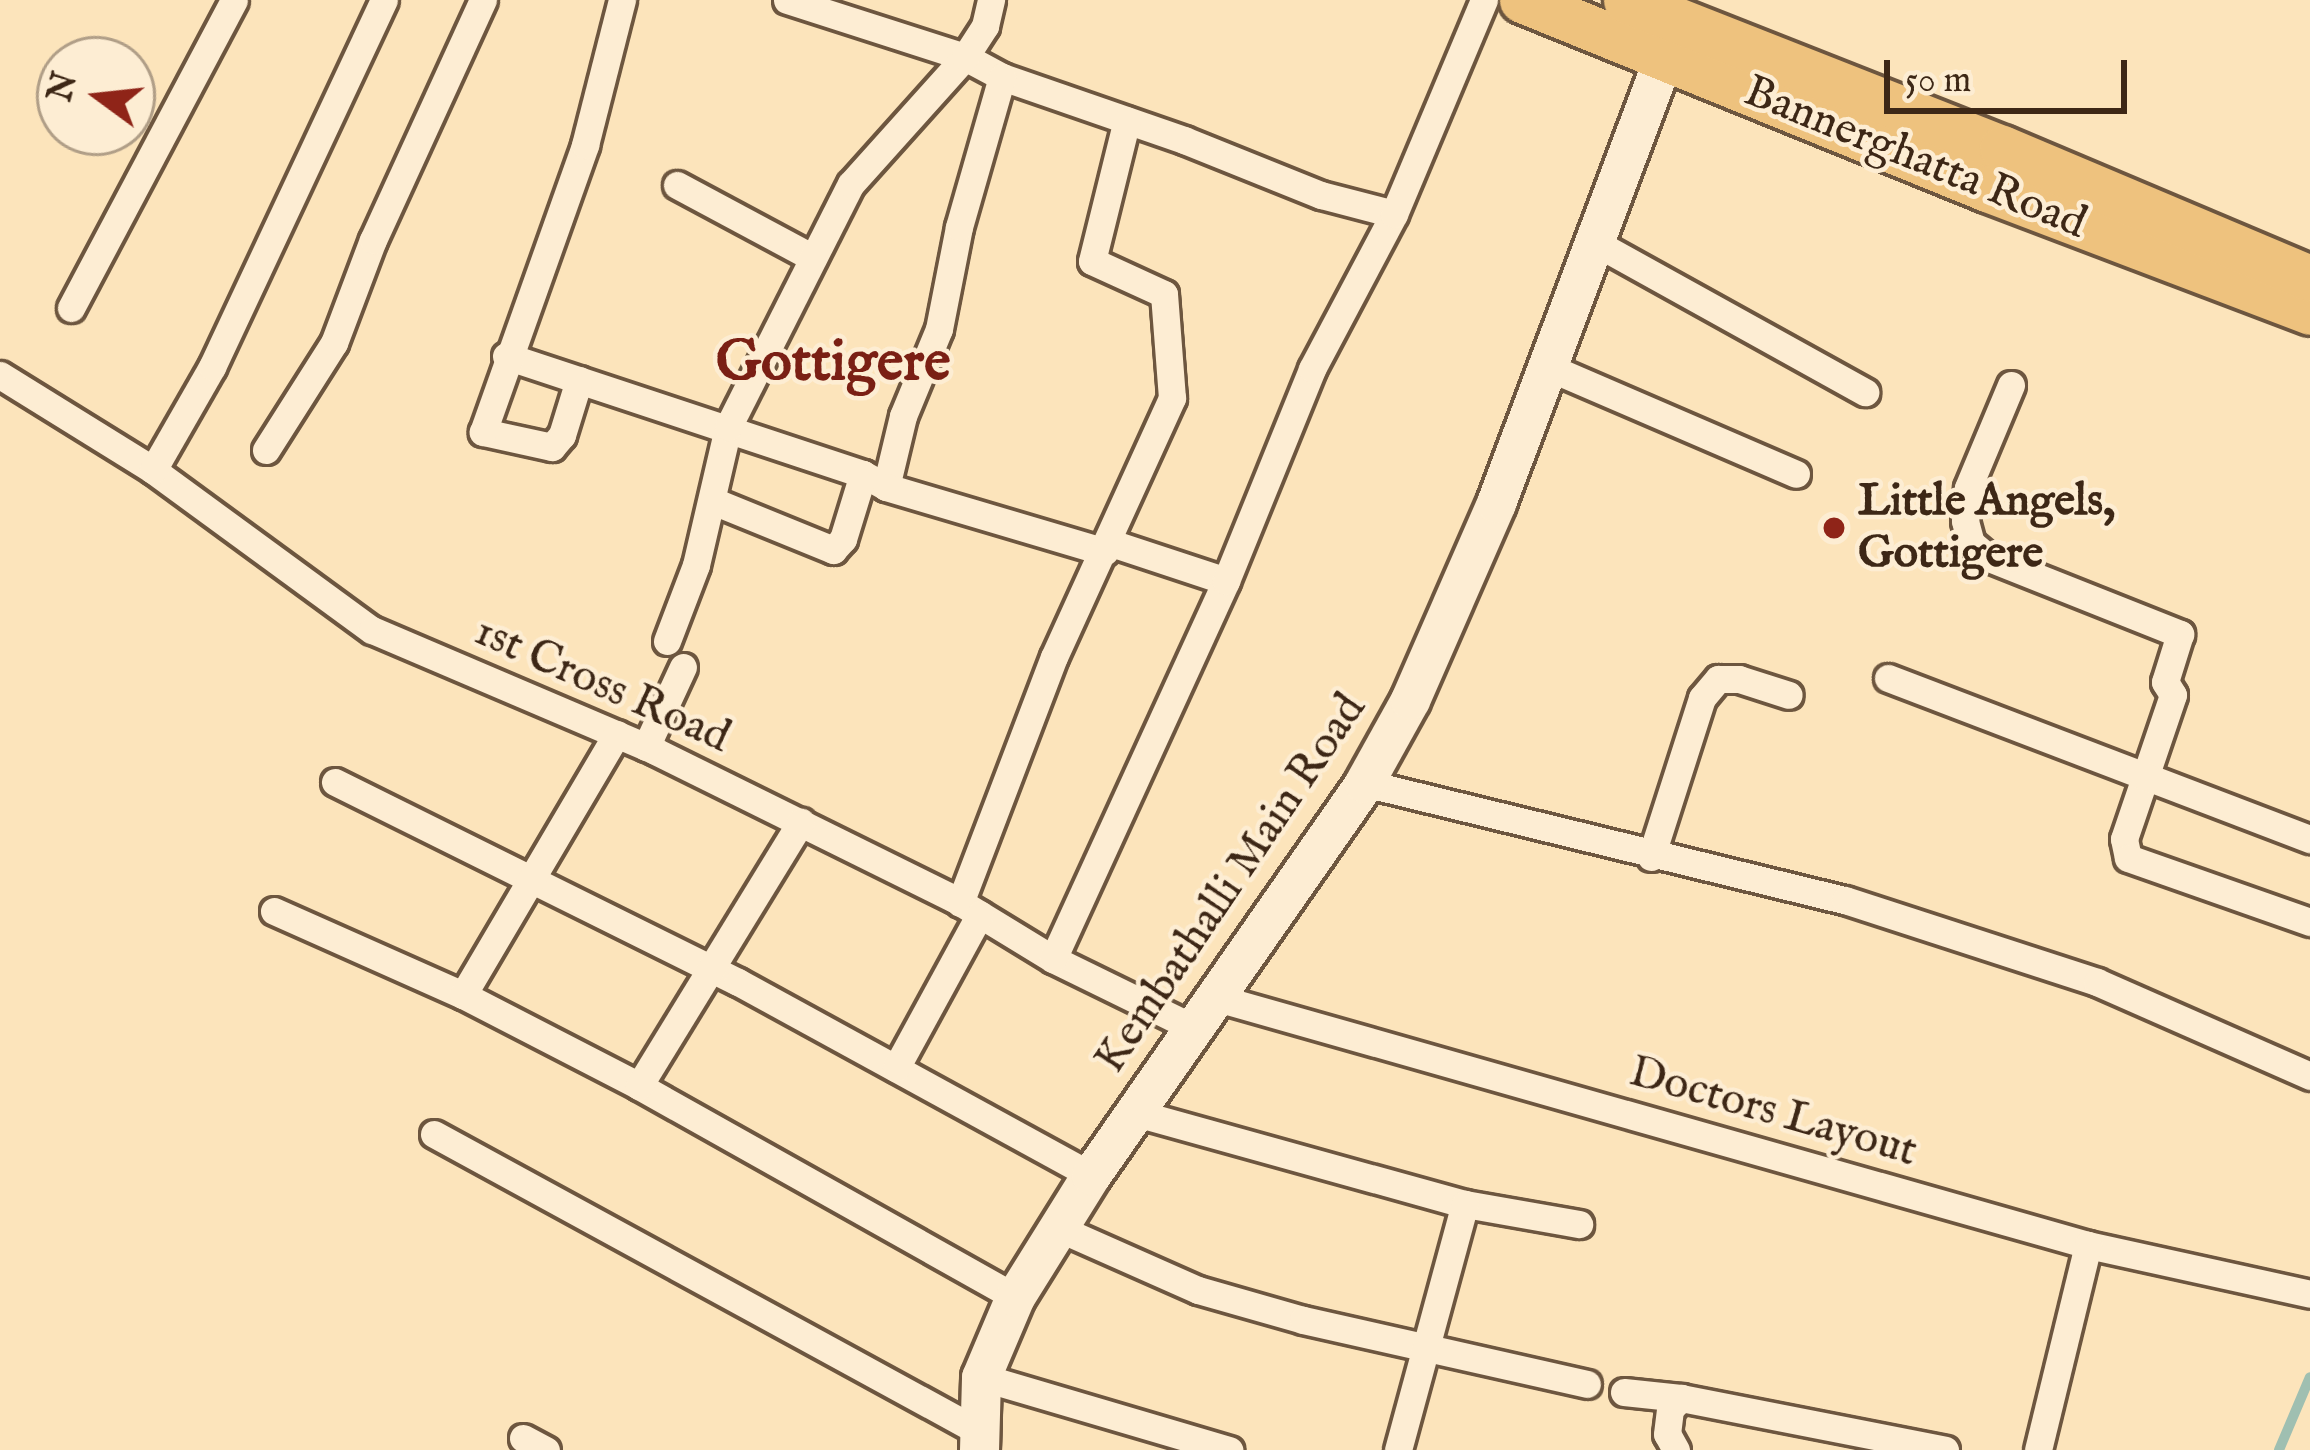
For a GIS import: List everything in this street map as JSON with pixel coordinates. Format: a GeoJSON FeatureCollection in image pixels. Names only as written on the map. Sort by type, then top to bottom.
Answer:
{"type":"FeatureCollection","features":[{"type":"Feature","properties":{"kind":"main road","name":"Bannerghatta Road"},"geometry":{"type":"LineString","coordinates":[[1522,0],[1671,39],[2310,278]]}},
{"type":"Feature","properties":{"kind":"main road","name":"Bannerghatta Road"},"geometry":{"type":"LineString","coordinates":[[1625,0],[1671,39],[2310,312]]}},
{"type":"Feature","properties":{"kind":"street"},"geometry":{"type":"LineString","coordinates":[[71,308],[233,0]]}},
{"type":"Feature","properties":{"kind":"street"},"geometry":{"type":"LineString","coordinates":[[152,470],[212,367],[384,0]]}},
{"type":"Feature","properties":{"kind":"street"},"geometry":{"type":"LineString","coordinates":[[266,450],[334,343],[373,240],[483,0]]}},
{"type":"Feature","properties":{"kind":"street"},"geometry":{"type":"LineString","coordinates":[[579,380],[562,435],[552,447],[483,432],[506,356],[585,145],[622,0]]}},
{"type":"Feature","properties":{"kind":"street"},"geometry":{"type":"LineString","coordinates":[[787,0],[964,57],[1002,77],[1321,195],[1394,214]]}},
{"type":"Feature","properties":{"kind":"street"},"geometry":{"type":"LineString","coordinates":[[667,641],[713,501],[728,427],[850,184],[964,57],[985,26],[991,0]]}},
{"type":"Feature","properties":{"kind":"street"},"geometry":{"type":"LineString","coordinates":[[1053,958],[1226,581],[1312,369],[1394,214],[1484,0]]}},
{"type":"Feature","properties":{"kind":"street","name":"Kembathalli Main Road"},"geometry":{"type":"LineString","coordinates":[[980,1441],[981,1377],[1015,1297],[1091,1174],[1364,784],[1454,608],[1671,39]]}},
{"type":"Feature","properties":{"kind":"street"},"geometry":{"type":"LineString","coordinates":[[713,501],[833,550],[843,539],[874,480],[939,329],[959,227],[1002,77]]}},
{"type":"Feature","properties":{"kind":"street"},"geometry":{"type":"LineString","coordinates":[[896,1069],[970,909],[1054,657],[1172,398],[1164,294],[1092,261],[1127,121]]}},
{"type":"Feature","properties":{"kind":"street"},"geometry":{"type":"LineString","coordinates":[[677,185],[813,258]]}},
{"type":"Feature","properties":{"kind":"street"},"geometry":{"type":"LineString","coordinates":[[1596,243],[1865,392]]}},
{"type":"Feature","properties":{"kind":"street"},"geometry":{"type":"LineString","coordinates":[[506,356],[728,427],[874,480],[1226,581]]}},
{"type":"Feature","properties":{"kind":"street"},"geometry":{"type":"LineString","coordinates":[[1549,367],[1796,473]]}},
{"type":"Feature","properties":{"kind":"street","name":"1st Cross Road"},"geometry":{"type":"LineString","coordinates":[[0,376],[152,470],[372,630],[646,747],[970,909],[1053,958],[1206,1014]]}},
{"type":"Feature","properties":{"kind":"street"},"geometry":{"type":"LineString","coordinates":[[2011,385],[1968,488],[1965,520],[1971,543],[1989,558],[2177,628],[2165,682],[2173,695],[2124,839],[2128,858],[2310,922]]}},
{"type":"Feature","properties":{"kind":"street"},"geometry":{"type":"LineString","coordinates":[[646,747],[683,667]]}},
{"type":"Feature","properties":{"kind":"street"},"geometry":{"type":"LineString","coordinates":[[1888,678],[2310,839]]}},
{"type":"Feature","properties":{"kind":"street"},"geometry":{"type":"LineString","coordinates":[[1651,857],[1702,698],[1718,679],[1739,679],[1790,694]]}},
{"type":"Feature","properties":{"kind":"street"},"geometry":{"type":"LineString","coordinates":[[463,995],[617,734]]}},
{"type":"Feature","properties":{"kind":"street"},"geometry":{"type":"LineString","coordinates":[[334,782],[712,969],[1091,1174]]}},
{"type":"Feature","properties":{"kind":"street"},"geometry":{"type":"LineString","coordinates":[[1364,784],[1651,857],[1845,900],[2097,982],[2310,1076]]}},
{"type":"Feature","properties":{"kind":"street"},"geometry":{"type":"LineString","coordinates":[[639,1086],[801,823]]}},
{"type":"Feature","properties":{"kind":"street"},"geometry":{"type":"LineString","coordinates":[[274,911],[463,995],[639,1086],[1015,1297]]}},
{"type":"Feature","properties":{"kind":"street","name":"Doctors Layout"},"geometry":{"type":"LineString","coordinates":[[1206,1014],[2088,1245],[2310,1294]]}},
{"type":"Feature","properties":{"kind":"street"},"geometry":{"type":"LineString","coordinates":[[1136,1113],[1465,1204],[1579,1224]]}},
{"type":"Feature","properties":{"kind":"street"},"geometry":{"type":"LineString","coordinates":[[434,1134],[980,1441]]}},
{"type":"Feature","properties":{"kind":"street"},"geometry":{"type":"LineString","coordinates":[[1398,1450],[1465,1204]]}},
{"type":"Feature","properties":{"kind":"street"},"geometry":{"type":"LineString","coordinates":[[1058,1228],[1198,1290],[1587,1384]]}},
{"type":"Feature","properties":{"kind":"street"},"geometry":{"type":"LineString","coordinates":[[2038,1450],[2088,1245]]}},
{"type":"Feature","properties":{"kind":"street"},"geometry":{"type":"LineString","coordinates":[[981,1377],[1229,1450]]}},
{"type":"Feature","properties":{"kind":"street"},"geometry":{"type":"LineString","coordinates":[[1624,1392],[1681,1398],[1945,1450]]}},
{"type":"Feature","properties":{"kind":"street"},"geometry":{"type":"LineString","coordinates":[[1676,1450],[1667,1434],[1670,1409],[1681,1398]]}},
{"type":"Feature","properties":{"kind":"waterway"},"geometry":{"type":"LineString","coordinates":[[2279,1450],[2310,1377]]}},
{"type":"Feature","properties":{"kind":"place","name":"Little Angels, Gottigere"},"geometry":{"type":"Point","coordinates":[1834,528]}},
{"type":"Feature","properties":{"kind":"district","name":"Gottigere"},"geometry":{"type":"Point","coordinates":[833,364]}}]}
